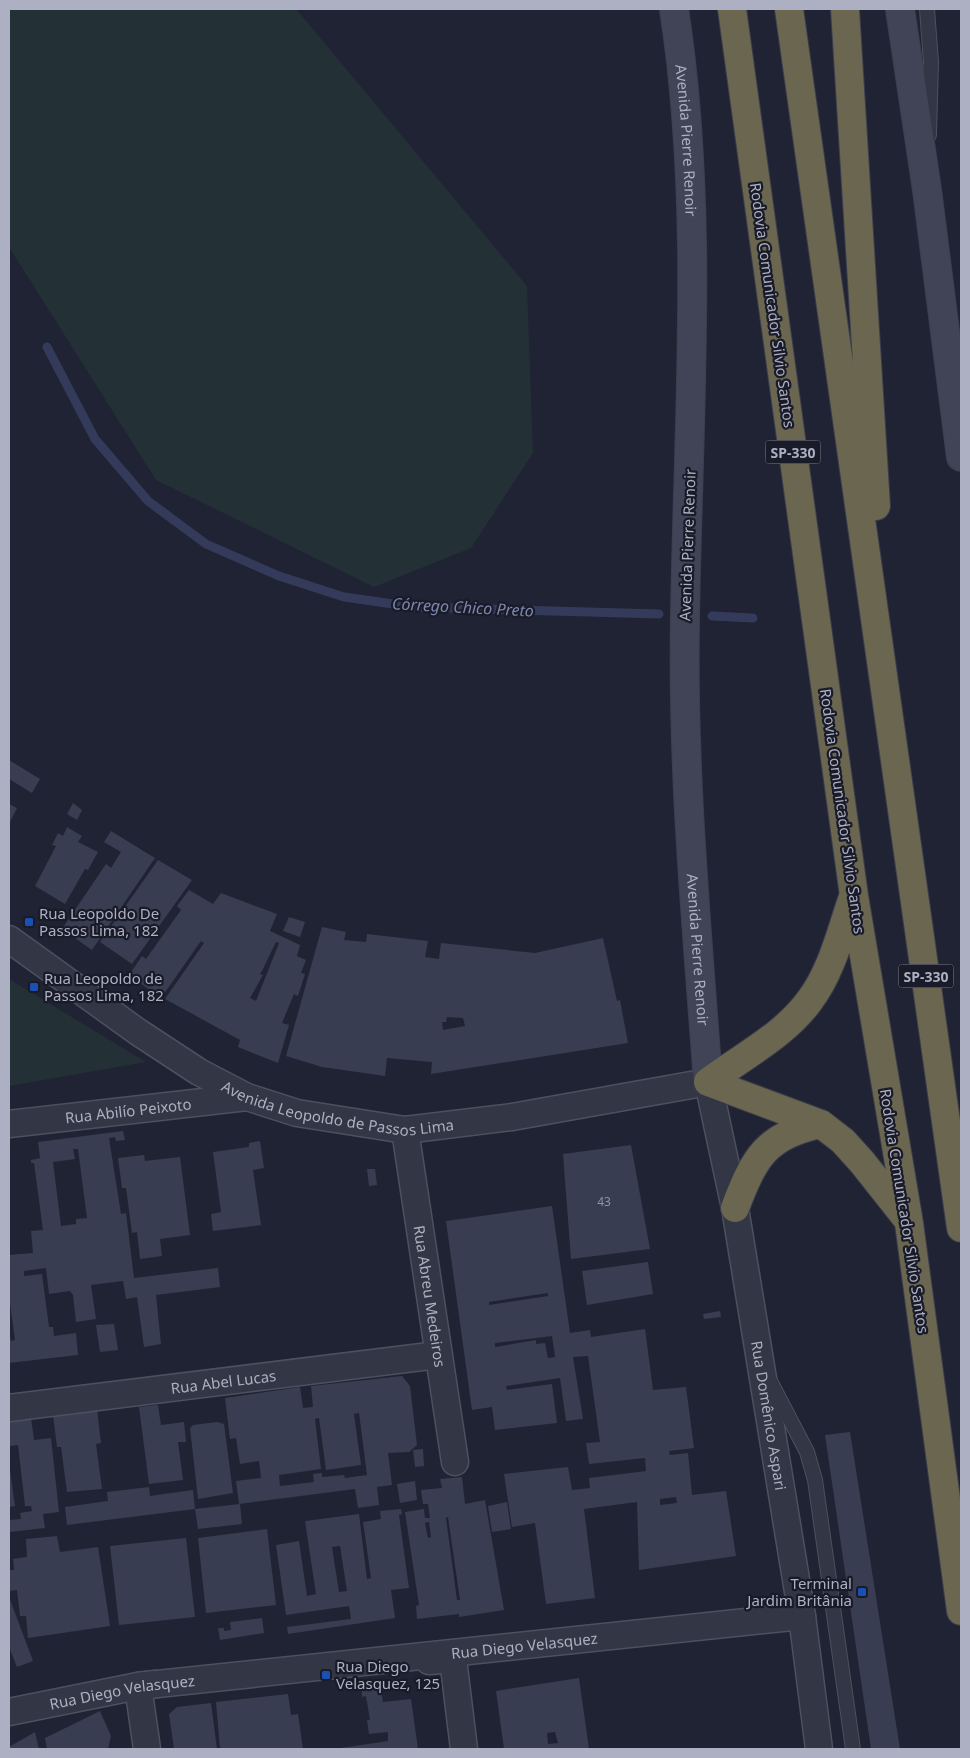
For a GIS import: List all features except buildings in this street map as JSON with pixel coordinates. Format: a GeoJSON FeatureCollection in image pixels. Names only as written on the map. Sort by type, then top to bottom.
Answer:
{"type":"FeatureCollection","features":[{"type":"Feature","properties":{"kind":"highway","name":"Rodovia Comunicador Silvio Santos"},"geometry":{"type":"LineString","coordinates":[[732,9],[854,896],[909,1223],[961,1611]]}},
{"type":"Feature","properties":{"kind":"highway","name":"SP-330"},"geometry":{"type":"LineString","coordinates":[[789,9],[961,1228]]}},
{"type":"Feature","properties":{"kind":"highway"},"geometry":{"type":"LineString","coordinates":[[845,9],[890,724]]}},
{"type":"Feature","properties":{"kind":"highway"},"geometry":{"type":"LineString","coordinates":[[708,1082],[787,1025],[810,1000],[827,971],[854,896]]}},
{"type":"Feature","properties":{"kind":"highway"},"geometry":{"type":"LineString","coordinates":[[708,1082],[821,1124],[843,1141],[862,1162],[909,1223]]}},
{"type":"Feature","properties":{"kind":"highway"},"geometry":{"type":"LineString","coordinates":[[735,1208],[757,1158],[770,1146],[796,1129],[821,1124]]}},
{"type":"Feature","properties":{"kind":"street","name":"Avenida Pierre Renoir"},"geometry":{"type":"LineString","coordinates":[[674,9],[684,75],[691,212],[693,351],[685,620],[687,799],[708,1082]]}},
{"type":"Feature","properties":{"kind":"street"},"geometry":{"type":"LineString","coordinates":[[900,9],[927,190],[961,457]]}},
{"type":"Feature","properties":{"kind":"street","name":"Avenida Leopoldo de Passos Lima"},"geometry":{"type":"LineString","coordinates":[[9,939],[138,1032],[199,1072],[247,1097],[297,1113],[405,1130],[512,1117],[708,1082]]}},
{"type":"Feature","properties":{"kind":"street","name":"Rua Domênico Aspari"},"geometry":{"type":"LineString","coordinates":[[708,1082],[735,1208],[758,1358],[802,1616],[819,1749]]}},
{"type":"Feature","properties":{"kind":"street","name":"Rua Abilío Peixoto"},"geometry":{"type":"LineString","coordinates":[[9,1124],[247,1097]]}},
{"type":"Feature","properties":{"kind":"street","name":"Rua Abreu Medeiros"},"geometry":{"type":"LineString","coordinates":[[405,1130],[455,1462]]}},
{"type":"Feature","properties":{"kind":"street","name":"Rua Abel Lucas"},"geometry":{"type":"LineString","coordinates":[[9,1408],[438,1355]]}},
{"type":"Feature","properties":{"kind":"street","name":"Rua Diego Velasquez"},"geometry":{"type":"LineString","coordinates":[[9,1712],[138,1686],[802,1616]]}},
{"type":"Feature","properties":{"kind":"street"},"geometry":{"type":"LineString","coordinates":[[147,1749],[138,1686],[454,1659],[464,1749]]}},
{"type":"Feature","properties":{"kind":"lane"},"geometry":{"type":"LineString","coordinates":[[927,9],[931,62],[927,190]]}},
{"type":"Feature","properties":{"kind":"lane"},"geometry":{"type":"LineString","coordinates":[[758,1358],[796,1427],[807,1452],[815,1480],[853,1749]]}},
{"type":"Feature","properties":{"kind":"shaded area"},"geometry":{"type":"Polygon","coordinates":[[[9,9],[296,9],[527,286],[533,453],[471,548],[374,587],[156,480],[9,247],[9,9]]]}},
{"type":"Feature","properties":{"kind":"shaded area"},"geometry":{"type":"Polygon","coordinates":[[[9,979],[146,1062],[9,1086],[9,979]]]}},
{"type":"Feature","properties":{"kind":"waterway","name":"Córrego Chico Preto"},"geometry":{"type":"LineString","coordinates":[[47,347],[95,439],[148,501],[206,544],[279,576],[344,597],[414,607],[659,614]]}},
{"type":"Feature","properties":{"kind":"waterway","name":"Córrego Chico Preto"},"geometry":{"type":"LineString","coordinates":[[712,616],[753,618]]}},
{"type":"Feature","properties":{"kind":"place","name":"Rua Leopoldo De Passos Lima, 182"},"geometry":{"type":"Point","coordinates":[29,922]}},
{"type":"Feature","properties":{"kind":"place","name":"Rua Leopoldo de Passos Lima, 182"},"geometry":{"type":"Point","coordinates":[34,987]}},
{"type":"Feature","properties":{"kind":"place","name":"Terminal Jardim Britânia"},"geometry":{"type":"Point","coordinates":[862,1592]}},
{"type":"Feature","properties":{"kind":"place","name":"Rua Diego Velasquez, 125"},"geometry":{"type":"Point","coordinates":[326,1675]}}]}
